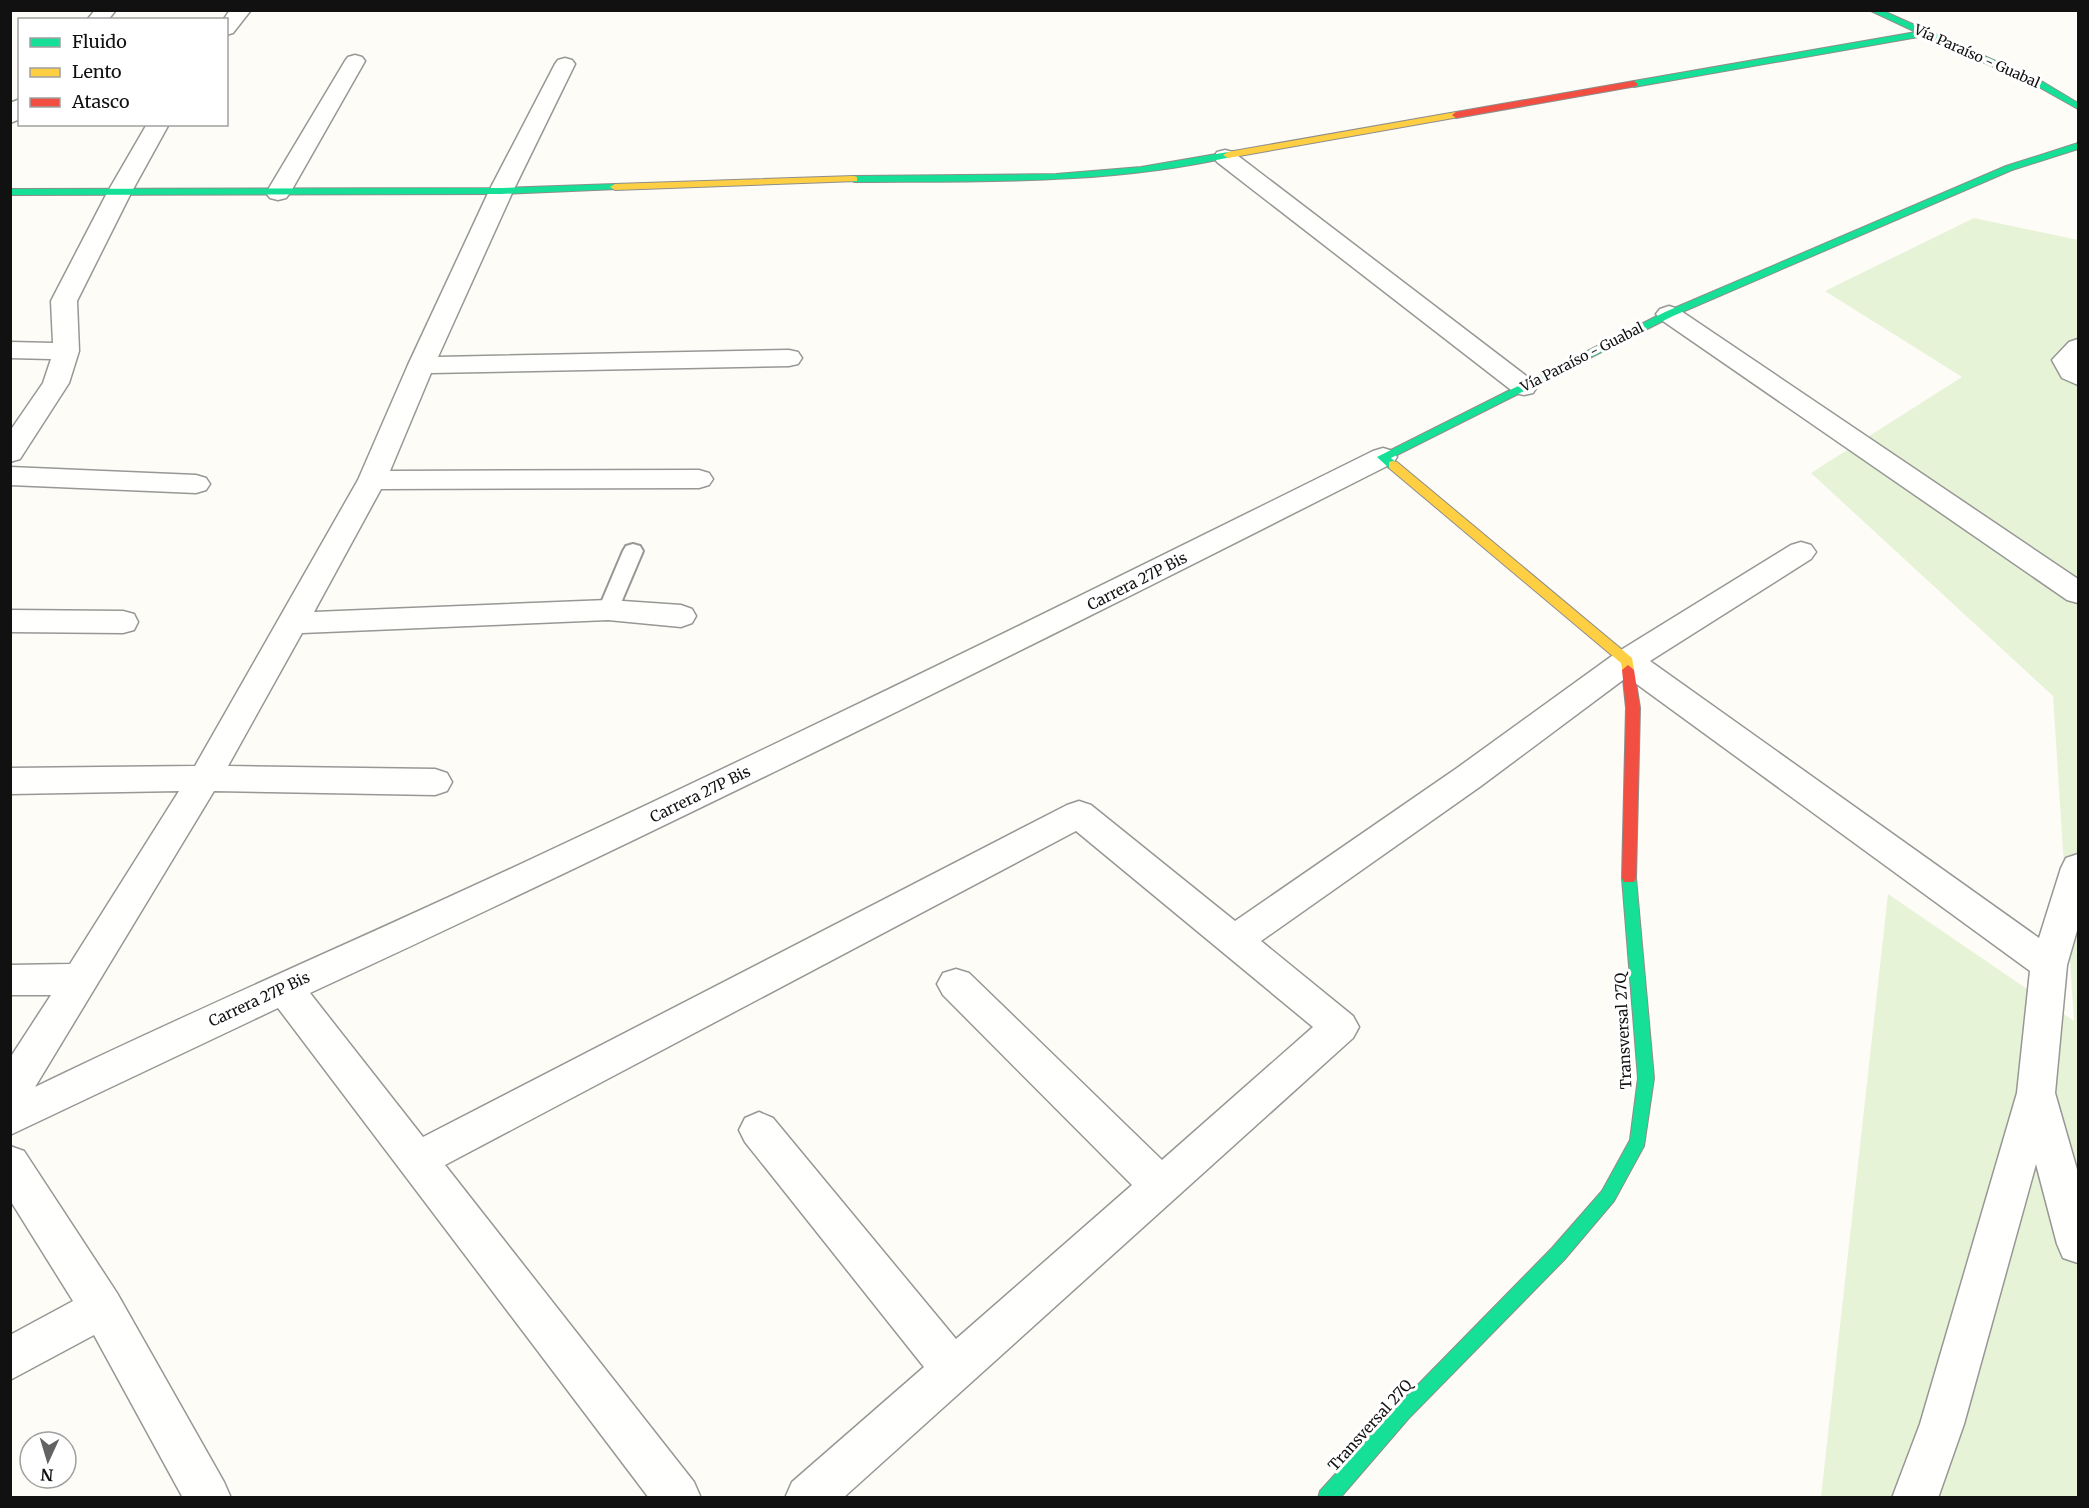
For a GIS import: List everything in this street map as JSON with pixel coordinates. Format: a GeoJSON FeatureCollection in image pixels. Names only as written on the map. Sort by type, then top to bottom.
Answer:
{"type":"FeatureCollection","features":[{"type":"Feature","properties":{"kind":"street"},"geometry":{"type":"LineString","coordinates":[[228,26],[241,10]]}},
{"type":"Feature","properties":{"kind":"street","name":"Vía Paraíso - Guabal"},"geometry":{"type":"LineString","coordinates":[[1873,10],[2040,84],[2079,106]]}},
{"type":"Feature","properties":{"kind":"street"},"geometry":{"type":"LineString","coordinates":[[10,192],[501,191],[784,180],[1056,177],[1141,170],[1925,33]]}},
{"type":"Feature","properties":{"kind":"street"},"geometry":{"type":"LineString","coordinates":[[278,193],[355,61]]}},
{"type":"Feature","properties":{"kind":"street"},"geometry":{"type":"LineString","coordinates":[[10,1093],[205,778],[294,623],[372,480],[421,365],[501,191],[565,64]]}},
{"type":"Feature","properties":{"kind":"street"},"geometry":{"type":"LineString","coordinates":[[10,453],[56,383],[66,351],[64,301],[157,126]]}},
{"type":"Feature","properties":{"kind":"street","name":"Vía Paraíso - Guabal"},"geometry":{"type":"LineString","coordinates":[[1383,457],[1669,314],[2010,168],[2079,146]]}},
{"type":"Feature","properties":{"kind":"street"},"geometry":{"type":"LineString","coordinates":[[1225,157],[1524,387]]}},
{"type":"Feature","properties":{"kind":"street"},"geometry":{"type":"LineString","coordinates":[[1669,314],[2079,593]]}},
{"type":"Feature","properties":{"kind":"street"},"geometry":{"type":"LineString","coordinates":[[2079,347],[2066,360],[2071,372],[2079,377]]}},
{"type":"Feature","properties":{"kind":"street"},"geometry":{"type":"LineString","coordinates":[[10,350],[66,351]]}},
{"type":"Feature","properties":{"kind":"street"},"geometry":{"type":"LineString","coordinates":[[421,365],[789,358]]}},
{"type":"Feature","properties":{"kind":"street"},"geometry":{"type":"LineString","coordinates":[[1383,457],[1627,661],[2049,964]]}},
{"type":"Feature","properties":{"kind":"street","name":"Carrera 27P Bis"},"geometry":{"type":"LineString","coordinates":[[10,1118],[153,1048],[596,844],[1146,577],[1383,457]]}},
{"type":"Feature","properties":{"kind":"street"},"geometry":{"type":"LineString","coordinates":[[10,476],[196,484]]}},
{"type":"Feature","properties":{"kind":"street"},"geometry":{"type":"LineString","coordinates":[[372,480],[699,479]]}},
{"type":"Feature","properties":{"kind":"street"},"geometry":{"type":"LineString","coordinates":[[1234,941],[1470,777],[1627,661],[1801,552]]}},
{"type":"Feature","properties":{"kind":"street"},"geometry":{"type":"LineString","coordinates":[[294,623],[608,610],[681,616]]}},
{"type":"Feature","properties":{"kind":"street"},"geometry":{"type":"LineString","coordinates":[[10,621],[123,622]]}},
{"type":"Feature","properties":{"kind":"street","name":"Transversal 27Q"},"geometry":{"type":"LineString","coordinates":[[1327,1497],[1403,1412],[1558,1254],[1608,1196],[1638,1141],[1646,1078],[1629,882],[1634,708],[1627,661]]}},
{"type":"Feature","properties":{"kind":"street"},"geometry":{"type":"LineString","coordinates":[[10,781],[205,778],[435,782]]}},
{"type":"Feature","properties":{"kind":"street"},"geometry":{"type":"LineString","coordinates":[[417,1160],[1079,814],[1340,1027],[808,1497]]}},
{"type":"Feature","properties":{"kind":"street"},"geometry":{"type":"LineString","coordinates":[[1915,1497],[1942,1424],[2036,1094],[2049,964],[2079,868]]}},
{"type":"Feature","properties":{"kind":"street"},"geometry":{"type":"LineString","coordinates":[[10,980],[80,979]]}},
{"type":"Feature","properties":{"kind":"street"},"geometry":{"type":"LineString","coordinates":[[956,984],[1161,1186]]}},
{"type":"Feature","properties":{"kind":"street"},"geometry":{"type":"LineString","coordinates":[[284,988],[678,1497]]}},
{"type":"Feature","properties":{"kind":"street"},"geometry":{"type":"LineString","coordinates":[[2036,1094],[2079,1244]]}},
{"type":"Feature","properties":{"kind":"street"},"geometry":{"type":"LineString","coordinates":[[759,1130],[953,1370]]}},
{"type":"Feature","properties":{"kind":"street"},"geometry":{"type":"LineString","coordinates":[[10,1164],[102,1308],[208,1497]]}},
{"type":"Feature","properties":{"kind":"street"},"geometry":{"type":"LineString","coordinates":[[10,1359],[102,1308]]}},
{"type":"Feature","properties":{"kind":"lane"},"geometry":{"type":"LineString","coordinates":[[608,610],[633,551]]}},
{"type":"Feature","properties":{"kind":"green space"},"geometry":{"type":"Polygon","coordinates":[[[1974,218],[2078,240],[2078,1497],[1821,1497],[1888,894],[2074,1021],[2053,696],[1811,473],[1962,377],[1825,291],[1974,218]]]}},
{"type":"Feature","properties":{"kind":"traffic: fast"},"geometry":{"type":"LineString","coordinates":[[1873,10],[2040,84],[2078,106]]}},
{"type":"Feature","properties":{"kind":"traffic: fast"},"geometry":{"type":"LineString","coordinates":[[1634,84],[1925,33]]}},
{"type":"Feature","properties":{"kind":"traffic: fast"},"geometry":{"type":"LineString","coordinates":[[1393,465],[1383,457],[1669,314],[2009,168],[2078,146]]}},
{"type":"Feature","properties":{"kind":"traffic: fast"},"geometry":{"type":"LineString","coordinates":[[854,179],[1056,177],[1141,170],[1228,155]]}},
{"type":"Feature","properties":{"kind":"traffic: fast"},"geometry":{"type":"LineString","coordinates":[[10,192],[501,191],[615,187]]}},
{"type":"Feature","properties":{"kind":"traffic: fast"},"geometry":{"type":"LineString","coordinates":[[1327,1498],[1403,1412],[1558,1254],[1608,1196],[1638,1141],[1646,1078],[1629,878]]}},
{"type":"Feature","properties":{"kind":"traffic: slow"},"geometry":{"type":"LineString","coordinates":[[1228,155],[1456,115]]}},
{"type":"Feature","properties":{"kind":"traffic: slow"},"geometry":{"type":"LineString","coordinates":[[615,187],[854,179]]}},
{"type":"Feature","properties":{"kind":"traffic: slow"},"geometry":{"type":"LineString","coordinates":[[1393,465],[1627,661],[1628,670]]}},
{"type":"Feature","properties":{"kind":"traffic: jam"},"geometry":{"type":"LineString","coordinates":[[1456,115],[1634,84]]}},
{"type":"Feature","properties":{"kind":"traffic: jam"},"geometry":{"type":"LineString","coordinates":[[1628,670],[1633,708],[1629,878]]}}]}
